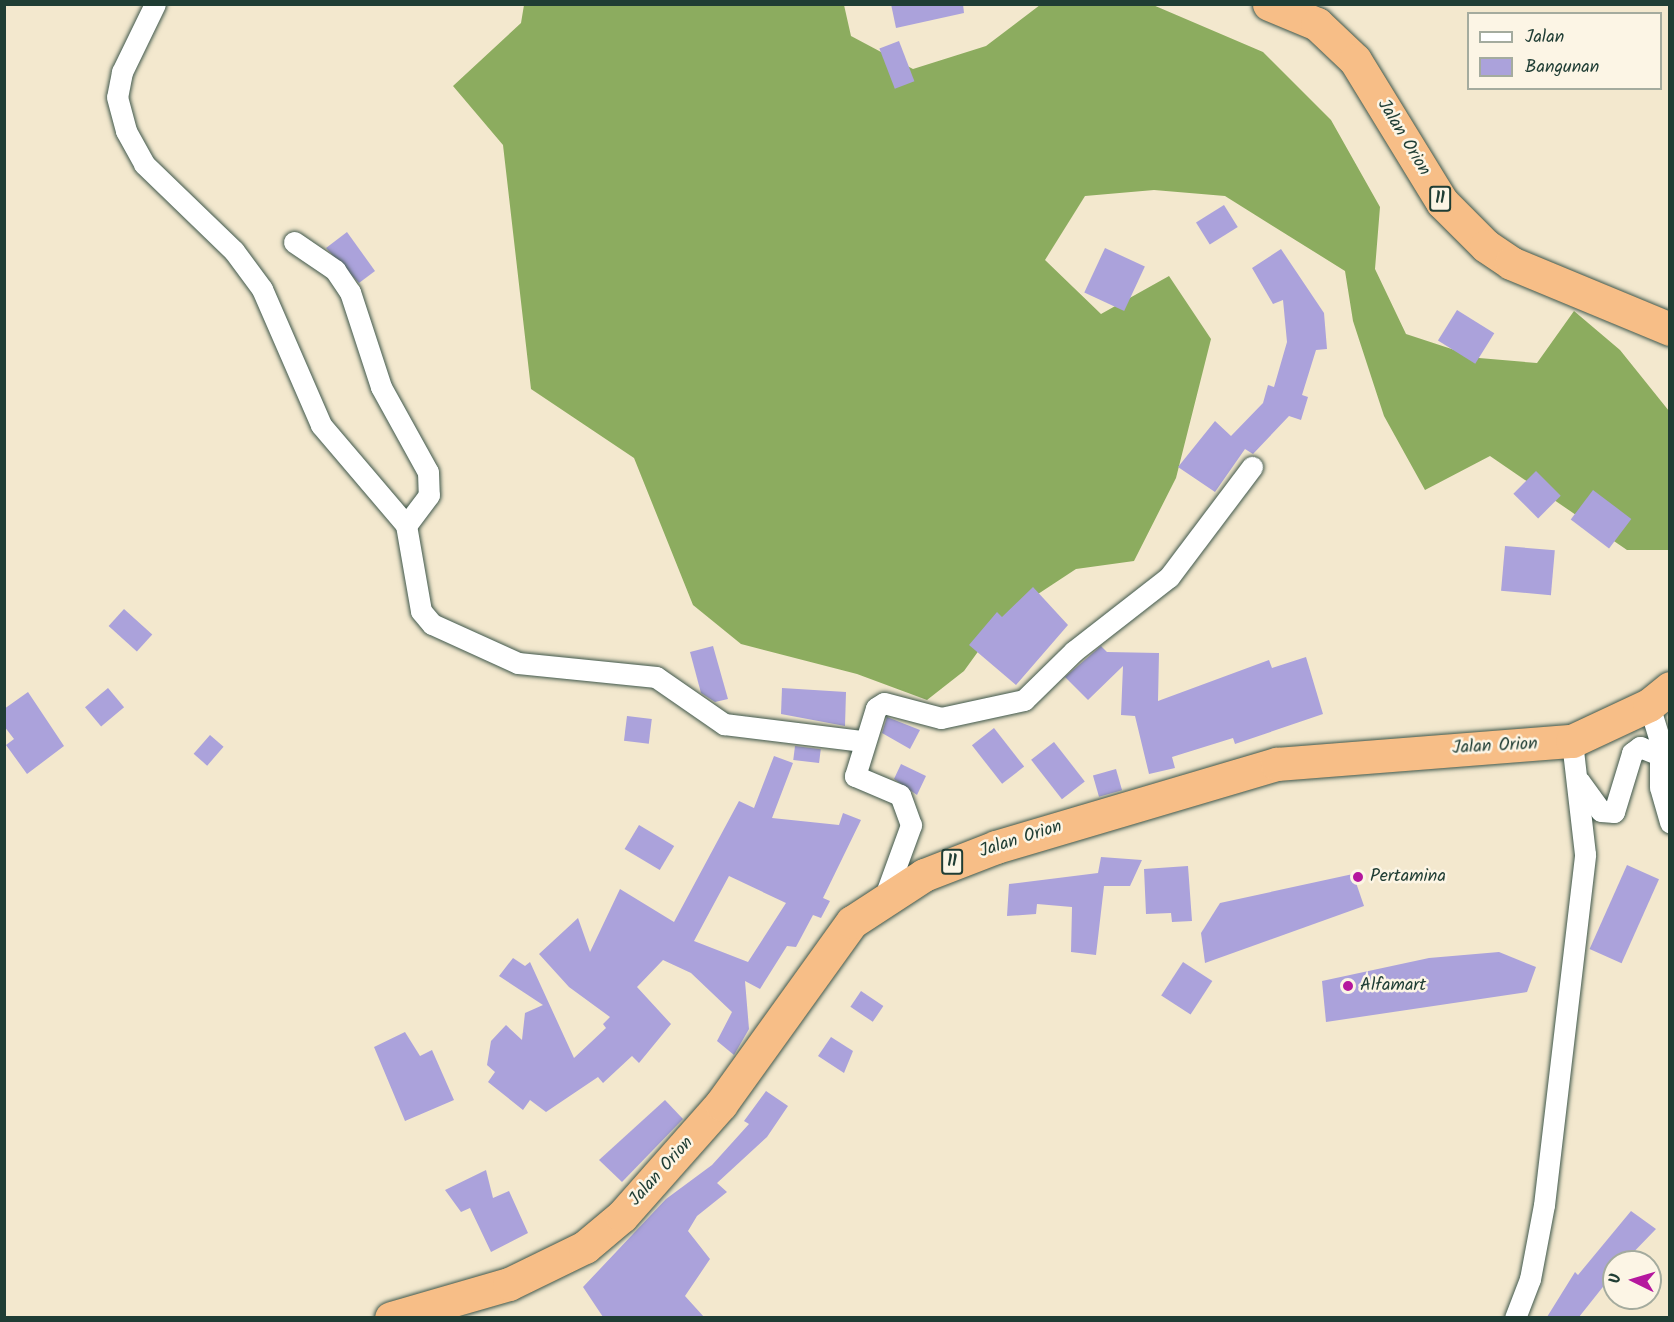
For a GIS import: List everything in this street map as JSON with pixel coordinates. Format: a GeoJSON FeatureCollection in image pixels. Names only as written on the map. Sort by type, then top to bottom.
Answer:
{"type":"FeatureCollection","features":[{"type":"Feature","properties":{"kind":"highway","name":"Jalan Orion"},"geometry":{"type":"LineString","coordinates":[[1269,4],[1317,24],[1355,60],[1442,202],[1486,246],[1512,263],[1670,329]]}},
{"type":"Feature","properties":{"kind":"highway","name":"Jalan Orion"},"geometry":{"type":"LineString","coordinates":[[391,1317],[509,1284],[585,1247],[622,1216],[721,1104],[830,947],[885,896],[996,847],[1277,764],[1572,741],[1659,697]]}},
{"type":"Feature","properties":{"kind":"street"},"geometry":{"type":"LineString","coordinates":[[155,4],[122,72],[117,98],[126,131],[144,164],[234,251],[262,289],[321,425],[406,525],[421,611],[455,638],[518,663],[656,677],[724,724],[863,741]]}},
{"type":"Feature","properties":{"kind":"street"},"geometry":{"type":"LineString","coordinates":[[294,242],[336,270],[350,292],[381,387],[428,472],[429,495],[406,525]]}},
{"type":"Feature","properties":{"kind":"street"},"geometry":{"type":"LineString","coordinates":[[885,896],[910,825],[900,795],[855,776],[863,741],[876,708],[884,704],[941,718],[1024,700],[1074,651],[1156,590],[1252,467]]}},
{"type":"Feature","properties":{"kind":"street"},"geometry":{"type":"LineString","coordinates":[[1659,697],[1663,809],[1670,823]]}},
{"type":"Feature","properties":{"kind":"street"},"geometry":{"type":"LineString","coordinates":[[1515,1317],[1530,1279],[1557,1110],[1585,854],[1579,781],[1572,741]]}},
{"type":"Feature","properties":{"kind":"street"},"geometry":{"type":"LineString","coordinates":[[1579,781],[1601,811],[1614,812],[1632,753],[1647,747],[1660,755]]}},
{"type":"Feature","properties":{"kind":"green space"},"geometry":{"type":"Polygon","coordinates":[[[524,5],[844,5],[851,36],[913,69],[986,46],[1040,5],[1153,5],[1263,52],[1331,120],[1380,207],[1375,269],[1406,334],[1479,358],[1537,363],[1574,311],[1620,350],[1669,411],[1669,550],[1627,550],[1490,456],[1425,490],[1384,416],[1353,321],[1345,271],[1225,196],[1154,190],[1085,196],[1045,260],[1101,314],[1169,276],[1211,339],[1176,478],[1134,561],[1076,569],[1003,617],[964,671],[927,700],[857,674],[741,644],[693,605],[634,458],[531,389],[503,145],[453,86],[521,23],[524,5]]]}},
{"type":"Feature","properties":{"kind":"building"},"geometry":{"type":"Polygon","coordinates":[[[891,4],[963,4],[964,13],[896,28],[891,4]]]}},
{"type":"Feature","properties":{"kind":"building"},"geometry":{"type":"Polygon","coordinates":[[[899,41],[914,81],[895,89],[879,49],[899,41]]]}},
{"type":"Feature","properties":{"kind":"building"},"geometry":{"type":"Polygon","coordinates":[[[1224,205],[1238,227],[1210,245],[1196,222],[1224,205]]]}},
{"type":"Feature","properties":{"kind":"building"},"geometry":{"type":"Polygon","coordinates":[[[347,232],[375,271],[359,283],[326,248],[347,232]]]}},
{"type":"Feature","properties":{"kind":"building"},"geometry":{"type":"Polygon","coordinates":[[[1105,248],[1145,267],[1124,311],[1084,292],[1105,248]]]}},
{"type":"Feature","properties":{"kind":"building"},"geometry":{"type":"Polygon","coordinates":[[[1281,249],[1324,313],[1327,349],[1316,350],[1302,395],[1308,397],[1301,420],[1289,416],[1253,454],[1245,449],[1215,492],[1178,467],[1215,421],[1231,436],[1263,403],[1268,385],[1274,387],[1287,342],[1283,300],[1273,304],[1252,268],[1281,249]]]}},
{"type":"Feature","properties":{"kind":"building"},"geometry":{"type":"Polygon","coordinates":[[[1457,310],[1494,333],[1475,364],[1438,341],[1457,310]]]}},
{"type":"Feature","properties":{"kind":"building"},"geometry":{"type":"Polygon","coordinates":[[[1536,471],[1561,496],[1538,518],[1513,494],[1536,471]]]}},
{"type":"Feature","properties":{"kind":"building"},"geometry":{"type":"Polygon","coordinates":[[[1593,490],[1631,519],[1609,548],[1571,520],[1593,490]]]}},
{"type":"Feature","properties":{"kind":"building"},"geometry":{"type":"Polygon","coordinates":[[[1505,546],[1555,550],[1551,595],[1501,591],[1505,546]]]}},
{"type":"Feature","properties":{"kind":"building"},"geometry":{"type":"Polygon","coordinates":[[[1033,587],[1068,625],[1016,685],[969,645],[997,612],[1002,617],[1033,587]]]}},
{"type":"Feature","properties":{"kind":"building"},"geometry":{"type":"Polygon","coordinates":[[[124,609],[152,634],[137,652],[109,626],[124,609]]]}},
{"type":"Feature","properties":{"kind":"building"},"geometry":{"type":"Polygon","coordinates":[[[713,646],[728,699],[715,702],[701,693],[690,652],[713,646]]]}},
{"type":"Feature","properties":{"kind":"building"},"geometry":{"type":"Polygon","coordinates":[[[1101,646],[1107,652],[1159,653],[1158,701],[1269,660],[1272,668],[1306,657],[1323,714],[1235,744],[1233,738],[1172,757],[1175,768],[1149,774],[1135,716],[1121,715],[1123,666],[1088,700],[1065,677],[1101,646]]]}},
{"type":"Feature","properties":{"kind":"building"},"geometry":{"type":"Polygon","coordinates":[[[108,688],[124,707],[101,726],[85,707],[108,688]]]}},
{"type":"Feature","properties":{"kind":"building"},"geometry":{"type":"Polygon","coordinates":[[[782,688],[846,692],[845,726],[781,714],[782,688]]]}},
{"type":"Feature","properties":{"kind":"building"},"geometry":{"type":"Polygon","coordinates":[[[28,692],[64,746],[27,774],[6,745],[14,739],[4,726],[4,709],[28,692]]]}},
{"type":"Feature","properties":{"kind":"building"},"geometry":{"type":"Polygon","coordinates":[[[627,716],[652,719],[649,744],[624,741],[627,716]]]}},
{"type":"Feature","properties":{"kind":"building"},"geometry":{"type":"Polygon","coordinates":[[[887,717],[920,730],[910,749],[882,733],[887,717]]]}},
{"type":"Feature","properties":{"kind":"building"},"geometry":{"type":"Polygon","coordinates":[[[994,728],[1024,767],[1002,784],[972,745],[994,728]]]}},
{"type":"Feature","properties":{"kind":"building"},"geometry":{"type":"Polygon","coordinates":[[[210,735],[224,747],[207,766],[194,754],[210,735]]]}},
{"type":"Feature","properties":{"kind":"building"},"geometry":{"type":"Polygon","coordinates":[[[1054,742],[1085,781],[1062,799],[1031,760],[1054,742]]]}},
{"type":"Feature","properties":{"kind":"building"},"geometry":{"type":"Polygon","coordinates":[[[795,746],[821,749],[819,763],[793,760],[795,746]]]}},
{"type":"Feature","properties":{"kind":"building"},"geometry":{"type":"Polygon","coordinates":[[[774,756],[793,763],[772,818],[839,825],[843,813],[861,820],[823,898],[830,901],[821,918],[813,915],[796,947],[787,946],[760,989],[745,981],[749,1029],[734,1055],[717,1041],[732,1012],[691,973],[663,960],[637,987],[671,1024],[639,1063],[632,1056],[603,1083],[598,1077],[546,1112],[530,1100],[523,1110],[488,1082],[495,1072],[487,1065],[491,1041],[506,1025],[522,1040],[525,1013],[543,1005],[499,976],[513,958],[525,966],[530,962],[574,1058],[606,1028],[603,1024],[610,1017],[569,987],[539,954],[578,918],[590,952],[620,889],[674,922],[739,801],[754,808],[774,756]],[[729,876],[694,941],[748,962],[786,903],[729,876]]]}},
{"type":"Feature","properties":{"kind":"building"},"geometry":{"type":"Polygon","coordinates":[[[901,764],[926,776],[917,795],[894,779],[901,764]]]}},
{"type":"Feature","properties":{"kind":"building"},"geometry":{"type":"Polygon","coordinates":[[[1116,769],[1122,790],[1099,797],[1093,776],[1116,769]]]}},
{"type":"Feature","properties":{"kind":"building"},"geometry":{"type":"Polygon","coordinates":[[[639,825],[674,846],[660,870],[625,849],[639,825]]]}},
{"type":"Feature","properties":{"kind":"building"},"geometry":{"type":"Polygon","coordinates":[[[1101,857],[1142,860],[1130,886],[1104,886],[1096,955],[1071,952],[1072,907],[1037,904],[1036,914],[1007,916],[1009,884],[1098,873],[1101,857]]]}},
{"type":"Feature","properties":{"kind":"building"},"geometry":{"type":"Polygon","coordinates":[[[1627,865],[1659,879],[1622,963],[1590,949],[1627,865]]]}},
{"type":"Feature","properties":{"kind":"building"},"geometry":{"type":"Polygon","coordinates":[[[1188,866],[1192,921],[1172,922],[1171,913],[1146,914],[1144,869],[1188,866]]]}},
{"type":"Feature","properties":{"kind":"building"},"geometry":{"type":"Polygon","coordinates":[[[1353,874],[1364,906],[1205,963],[1201,933],[1220,903],[1353,874]]]}},
{"type":"Feature","properties":{"kind":"building"},"geometry":{"type":"Polygon","coordinates":[[[1499,952],[1536,967],[1527,992],[1326,1022],[1322,981],[1429,958],[1499,952]]]}},
{"type":"Feature","properties":{"kind":"building"},"geometry":{"type":"Polygon","coordinates":[[[1183,962],[1212,981],[1191,1015],[1161,996],[1183,962]]]}},
{"type":"Feature","properties":{"kind":"building"},"geometry":{"type":"Polygon","coordinates":[[[861,991],[883,1006],[873,1022],[850,1007],[861,991]]]}},
{"type":"Feature","properties":{"kind":"building"},"geometry":{"type":"Polygon","coordinates":[[[405,1032],[420,1056],[432,1050],[454,1100],[405,1121],[374,1047],[405,1032]]]}},
{"type":"Feature","properties":{"kind":"building"},"geometry":{"type":"Polygon","coordinates":[[[831,1037],[853,1051],[844,1073],[818,1056],[831,1037]]]}},
{"type":"Feature","properties":{"kind":"building"},"geometry":{"type":"Polygon","coordinates":[[[766,1091],[788,1106],[767,1137],[717,1183],[727,1192],[697,1216],[688,1231],[710,1259],[685,1296],[704,1317],[603,1317],[583,1287],[666,1199],[712,1165],[749,1124],[744,1121],[766,1091]]]}},
{"type":"Feature","properties":{"kind":"building"},"geometry":{"type":"Polygon","coordinates":[[[665,1100],[683,1119],[622,1182],[599,1160],[665,1100]]]}},
{"type":"Feature","properties":{"kind":"building"},"geometry":{"type":"Polygon","coordinates":[[[486,1170],[493,1198],[509,1191],[528,1233],[491,1252],[470,1208],[461,1212],[445,1190],[486,1170]]]}},
{"type":"Feature","properties":{"kind":"building"},"geometry":{"type":"Polygon","coordinates":[[[1631,1211],[1656,1229],[1636,1250],[1602,1250],[1602,1288],[1579,1317],[1547,1317],[1575,1272],[1578,1275],[1631,1211]]]}},
{"type":"Feature","properties":{"kind":"place","name":"Pertamina"},"geometry":{"type":"Point","coordinates":[1358,877]}},
{"type":"Feature","properties":{"kind":"place","name":"Alfamart"},"geometry":{"type":"Point","coordinates":[1348,986]}}]}
